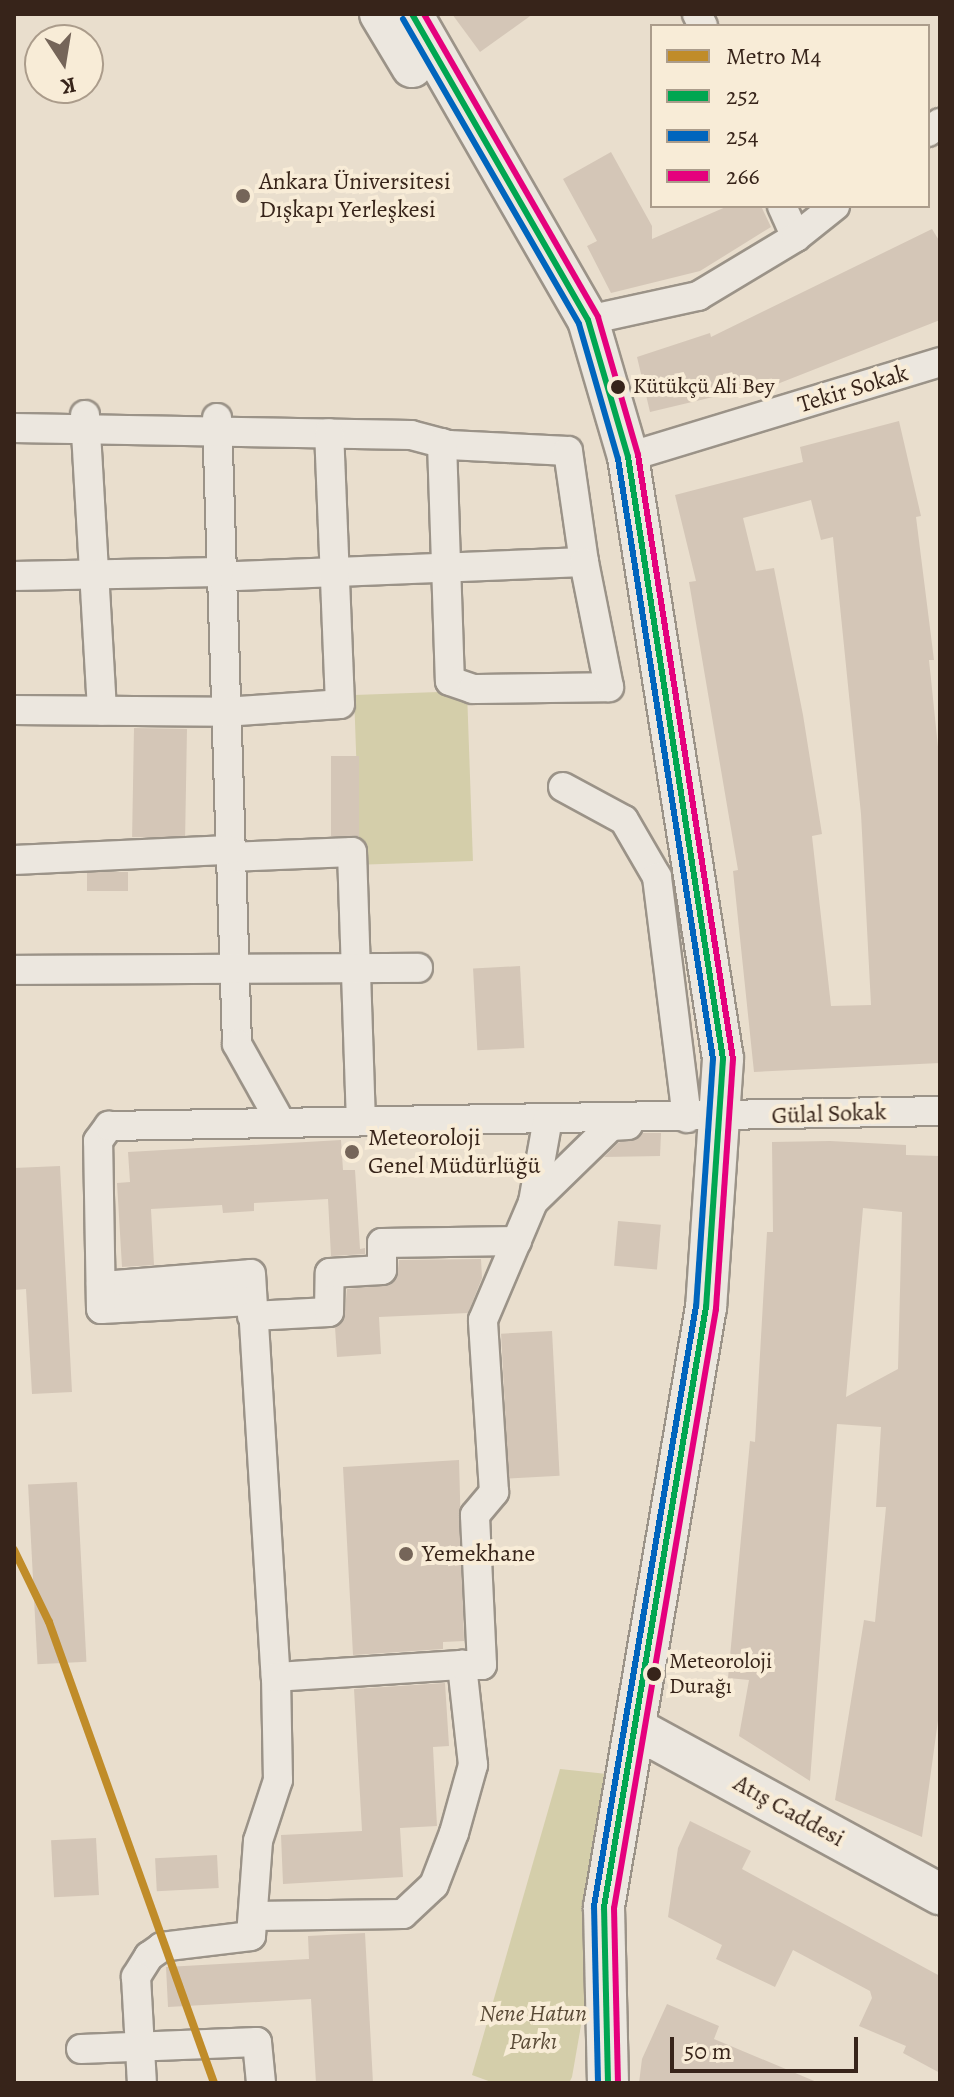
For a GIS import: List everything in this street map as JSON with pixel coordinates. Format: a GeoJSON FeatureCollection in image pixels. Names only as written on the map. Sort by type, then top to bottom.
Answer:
{"type":"FeatureCollection","features":[{"type":"Feature","properties":{"kind":"main road"},"geometry":{"type":"LineString","coordinates":[[380,14],[470,163],[588,320]]}},
{"type":"Feature","properties":{"kind":"main road"},"geometry":{"type":"LineString","coordinates":[[412,14],[588,320],[628,457],[723,1059],[703,1118],[706,1307],[637,1729],[604,1907],[608,2083]]}},
{"type":"Feature","properties":{"kind":"main road","name":"Atış Caddesi"},"geometry":{"type":"LineString","coordinates":[[637,1729],[940,1894]]}},
{"type":"Feature","properties":{"kind":"street"},"geometry":{"type":"LineString","coordinates":[[783,208],[796,237]]}},
{"type":"Feature","properties":{"kind":"street"},"geometry":{"type":"LineString","coordinates":[[588,320],[698,296],[796,237],[832,208]]}},
{"type":"Feature","properties":{"kind":"street","name":"Tekir Sokak"},"geometry":{"type":"LineString","coordinates":[[628,457],[939,370]]}},
{"type":"Feature","properties":{"kind":"street"},"geometry":{"type":"LineString","coordinates":[[85,422],[102,711]]}},
{"type":"Feature","properties":{"kind":"street"},"geometry":{"type":"LineString","coordinates":[[14,428],[85,422],[217,423],[329,433],[411,435],[442,443],[568,451],[584,562],[609,687],[473,689],[450,681],[442,443]]}},
{"type":"Feature","properties":{"kind":"street"},"geometry":{"type":"LineString","coordinates":[[217,423],[218,575],[237,1044],[280,1121]]}},
{"type":"Feature","properties":{"kind":"street"},"geometry":{"type":"LineString","coordinates":[[14,710],[224,712],[340,704],[329,433]]}},
{"type":"Feature","properties":{"kind":"street"},"geometry":{"type":"LineString","coordinates":[[14,576],[335,573],[584,562]]}},
{"type":"Feature","properties":{"kind":"street"},"geometry":{"type":"LineString","coordinates":[[563,787],[624,820],[657,877],[703,1118]]}},
{"type":"Feature","properties":{"kind":"street"},"geometry":{"type":"LineString","coordinates":[[14,860],[352,852],[361,1121]]}},
{"type":"Feature","properties":{"kind":"street"},"geometry":{"type":"LineString","coordinates":[[14,970],[234,966],[418,968]]}},
{"type":"Feature","properties":{"kind":"street","name":"Gülal Sokak"},"geometry":{"type":"LineString","coordinates":[[251,1297],[101,1297],[98,1141],[109,1126],[280,1121],[703,1118],[940,1111]]}},
{"type":"Feature","properties":{"kind":"street"},"geometry":{"type":"LineString","coordinates":[[276,1677],[482,1665],[475,1515],[494,1492],[483,1320],[533,1202],[548,1119]]}},
{"type":"Feature","properties":{"kind":"street"},"geometry":{"type":"LineString","coordinates":[[533,1202],[611,1126],[653,1126]]}},
{"type":"Feature","properties":{"kind":"street"},"geometry":{"type":"LineString","coordinates":[[142,2083],[136,1977],[149,1956],[162,1947],[251,1936],[258,1841],[278,1780],[276,1677],[251,1297],[329,1312],[330,1273],[382,1270],[382,1243],[517,1241]]}},
{"type":"Feature","properties":{"kind":"street"},"geometry":{"type":"LineString","coordinates":[[253,1916],[403,1914],[434,1885],[473,1765],[462,1665]]}},
{"type":"Feature","properties":{"kind":"street"},"geometry":{"type":"LineString","coordinates":[[81,2049],[257,2042],[261,2083]]}},
{"type":"Feature","properties":{"kind":"green space"},"geometry":{"type":"Polygon","coordinates":[[[467,691],[473,861],[360,865],[354,695],[467,691]]]}},
{"type":"Feature","properties":{"kind":"green space","name":"Nene Hatun Parkı"},"geometry":{"type":"Polygon","coordinates":[[[560,1769],[607,1774],[587,1991],[572,2077],[569,2083],[494,2083],[472,2075],[560,1769]]]}},
{"type":"Feature","properties":{"kind":"building"},"geometry":{"type":"Polygon","coordinates":[[[452,14],[533,14],[480,52],[452,14]]]}},
{"type":"Feature","properties":{"kind":"building"},"geometry":{"type":"Polygon","coordinates":[[[611,152],[652,226],[652,239],[723,208],[762,208],[771,227],[700,271],[611,293],[587,246],[597,241],[563,179],[611,152]]]}},
{"type":"Feature","properties":{"kind":"building"},"geometry":{"type":"Polygon","coordinates":[[[932,229],[940,242],[940,320],[757,392],[755,387],[650,412],[637,357],[710,333],[711,337],[932,229]]]}},
{"type":"Feature","properties":{"kind":"building"},"geometry":{"type":"Polygon","coordinates":[[[899,421],[921,516],[916,517],[934,660],[929,660],[940,766],[940,1063],[754,1072],[733,871],[738,870],[689,582],[696,581],[675,495],[803,462],[800,447],[899,421]],[[811,500],[743,518],[756,571],[774,568],[803,715],[822,834],[812,836],[831,1006],[871,1005],[861,814],[833,537],[821,540],[811,500]]]}},
{"type":"Feature","properties":{"kind":"building"},"geometry":{"type":"Polygon","coordinates":[[[134,728],[187,729],[185,838],[132,837],[134,728]]]}},
{"type":"Feature","properties":{"kind":"building"},"geometry":{"type":"Polygon","coordinates":[[[331,756],[359,756],[359,836],[331,836],[331,756]]]}},
{"type":"Feature","properties":{"kind":"building"},"geometry":{"type":"Polygon","coordinates":[[[87,872],[128,872],[128,891],[87,891],[87,872]]]}},
{"type":"Feature","properties":{"kind":"building"},"geometry":{"type":"Polygon","coordinates":[[[520,966],[524,1048],[477,1050],[473,968],[520,966]]]}},
{"type":"Feature","properties":{"kind":"building"},"geometry":{"type":"Polygon","coordinates":[[[643,1133],[661,1133],[660,1156],[604,1157],[618,1143],[643,1133]]]}},
{"type":"Feature","properties":{"kind":"building"},"geometry":{"type":"Polygon","coordinates":[[[341,1140],[343,1170],[355,1170],[360,1249],[365,1248],[365,1254],[331,1256],[328,1199],[254,1203],[254,1211],[223,1213],[222,1205],[151,1209],[154,1265],[122,1267],[117,1183],[130,1182],[128,1152],[341,1140]]]}},
{"type":"Feature","properties":{"kind":"building"},"geometry":{"type":"Polygon","coordinates":[[[772,1142],[906,1145],[906,1155],[940,1156],[940,1706],[922,1837],[835,1800],[864,1620],[875,1622],[886,1507],[876,1507],[881,1427],[837,1424],[810,1781],[739,1736],[749,1680],[728,1678],[750,1441],[755,1442],[767,1232],[773,1232],[772,1142]],[[863,1208],[846,1397],[898,1369],[902,1212],[863,1208]]]}},
{"type":"Feature","properties":{"kind":"building"},"geometry":{"type":"Polygon","coordinates":[[[60,1166],[72,1392],[32,1394],[26,1289],[14,1290],[14,1168],[60,1166]]]}},
{"type":"Feature","properties":{"kind":"building"},"geometry":{"type":"Polygon","coordinates":[[[618,1221],[661,1225],[657,1270],[614,1266],[618,1221]]]}},
{"type":"Feature","properties":{"kind":"building"},"geometry":{"type":"Polygon","coordinates":[[[481,1259],[482,1278],[468,1313],[379,1317],[381,1354],[337,1357],[335,1327],[344,1320],[347,1289],[390,1285],[397,1278],[399,1260],[481,1259]]]}},
{"type":"Feature","properties":{"kind":"building"},"geometry":{"type":"Polygon","coordinates":[[[552,1331],[560,1476],[509,1478],[501,1334],[552,1331]]]}},
{"type":"Feature","properties":{"kind":"building","name":"Yemekhane"},"geometry":{"type":"Polygon","coordinates":[[[459,1460],[464,1641],[443,1642],[443,1649],[353,1655],[343,1467],[459,1460]]]}},
{"type":"Feature","properties":{"kind":"building"},"geometry":{"type":"Polygon","coordinates":[[[77,1482],[86,1662],[37,1664],[28,1485],[77,1482]]]}},
{"type":"Feature","properties":{"kind":"building"},"geometry":{"type":"Polygon","coordinates":[[[445,1683],[449,1746],[433,1747],[437,1826],[400,1828],[403,1877],[283,1884],[281,1835],[362,1831],[354,1689],[445,1683]]]}},
{"type":"Feature","properties":{"kind":"building"},"geometry":{"type":"Polygon","coordinates":[[[690,1821],[751,1851],[742,1869],[940,1976],[940,2073],[903,2053],[906,2046],[859,2026],[872,1998],[870,1991],[793,1950],[775,1987],[716,1959],[722,1945],[668,1917],[678,1848],[690,1821]]]}},
{"type":"Feature","properties":{"kind":"building"},"geometry":{"type":"Polygon","coordinates":[[[96,1838],[99,1895],[54,1897],[51,1840],[96,1838]]]}},
{"type":"Feature","properties":{"kind":"building"},"geometry":{"type":"Polygon","coordinates":[[[217,1855],[219,1888],[157,1891],[155,1858],[217,1855]]]}},
{"type":"Feature","properties":{"kind":"building"},"geometry":{"type":"Polygon","coordinates":[[[365,1933],[373,2083],[316,2083],[311,1999],[168,2007],[166,1967],[309,1959],[308,1936],[365,1933]]]}},
{"type":"Feature","properties":{"kind":"building"},"geometry":{"type":"Polygon","coordinates":[[[667,2004],[719,2026],[714,2039],[819,2083],[639,2083],[642,2059],[667,2004]]]}},
{"type":"Feature","properties":{"kind":"metro line","name":"M4"},"geometry":{"type":"LineString","coordinates":[[14,1550],[49,1622],[214,2083]]}},
{"type":"Feature","properties":{"kind":"transit line","name":"252"},"geometry":{"type":"LineString","coordinates":[[412,14],[588,320],[628,457],[723,1059],[706,1307],[604,1907],[608,2083]]}},
{"type":"Feature","properties":{"kind":"transit line","name":"266"},"geometry":{"type":"LineString","coordinates":[[424,14],[598,317],[638,455],[733,1059],[716,1309],[614,1908],[618,2083]]}},
{"type":"Feature","properties":{"kind":"transit line","name":"254"},"geometry":{"type":"LineString","coordinates":[[403,19],[579,324],[618,459],[713,1059],[696,1306],[594,1906],[598,2083]]}},
{"type":"Feature","properties":{"kind":"place","name":"Ankara Üniversitesi Dışkapı Yerleşkesi"},"geometry":{"type":"Point","coordinates":[243,196]}},
{"type":"Feature","properties":{"kind":"place","name":"Kütükçü Ali Bey"},"geometry":{"type":"Point","coordinates":[618,387]}},
{"type":"Feature","properties":{"kind":"place","name":"Meteoroloji Genel Müdürlüğü"},"geometry":{"type":"Point","coordinates":[352,1152]}},
{"type":"Feature","properties":{"kind":"place","name":"Yemekhane"},"geometry":{"type":"Point","coordinates":[406,1554]}},
{"type":"Feature","properties":{"kind":"place","name":"Meteoroloji Durağı"},"geometry":{"type":"Point","coordinates":[654,1674]}}]}
